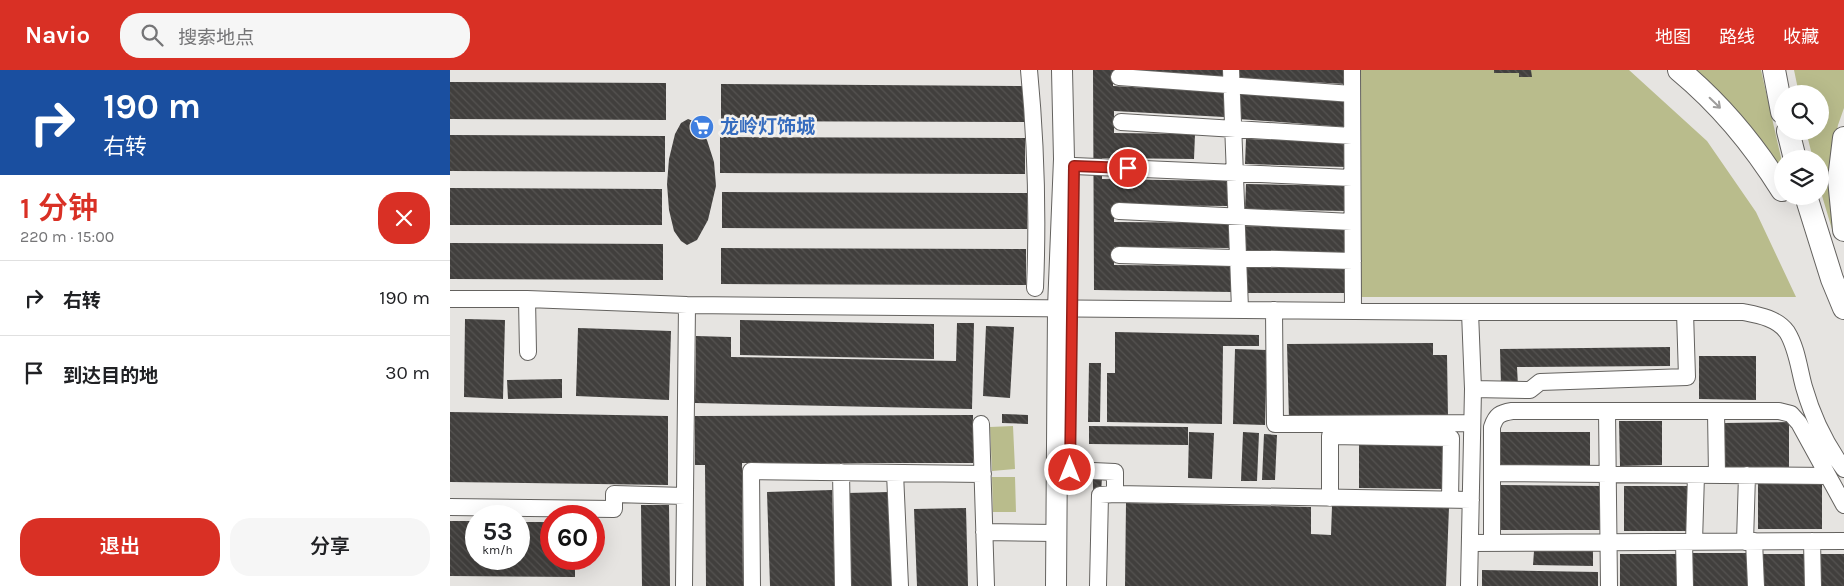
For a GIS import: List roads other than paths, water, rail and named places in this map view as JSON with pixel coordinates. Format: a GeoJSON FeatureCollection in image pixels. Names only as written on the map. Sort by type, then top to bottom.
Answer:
{"type":"FeatureCollection","features":[{"type":"Feature","properties":{"kind":"highway"},"geometry":{"type":"LineString","coordinates":[[1679,70],[1727,115],[1765,162],[1774,177]]}},
{"type":"Feature","properties":{"kind":"highway"},"geometry":{"type":"LineString","coordinates":[[1774,70],[1777,85]]}},
{"type":"Feature","properties":{"kind":"highway"},"geometry":{"type":"LineString","coordinates":[[1782,70],[1784,85]]}},
{"type":"Feature","properties":{"kind":"highway"},"geometry":{"type":"LineString","coordinates":[[1844,138],[1839,180],[1844,230]]}},
{"type":"Feature","properties":{"kind":"highway"},"geometry":{"type":"LineString","coordinates":[[1792,205],[1838,279]]}},
{"type":"Feature","properties":{"kind":"highway"},"geometry":{"type":"LineString","coordinates":[[1809,205],[1838,279]]}},
{"type":"Feature","properties":{"kind":"highway"},"geometry":{"type":"LineString","coordinates":[[1817,205],[1838,279],[1844,308]]}},
{"type":"Feature","properties":{"kind":"main road"},"geometry":{"type":"LineString","coordinates":[[1062,70],[1065,308],[1070,470],[1069,586]]}},
{"type":"Feature","properties":{"kind":"main road"},"geometry":{"type":"LineString","coordinates":[[1056,586],[1056,534],[1065,308],[1074,166],[1073,70]]}},
{"type":"Feature","properties":{"kind":"street"},"geometry":{"type":"LineString","coordinates":[[1029,70],[1035,129],[1037,228],[1035,288]]}},
{"type":"Feature","properties":{"kind":"street"},"geometry":{"type":"LineString","coordinates":[[1352,70],[1353,310]]}},
{"type":"Feature","properties":{"kind":"street"},"geometry":{"type":"LineString","coordinates":[[1119,77],[1232,77],[1352,94]]}},
{"type":"Feature","properties":{"kind":"street"},"geometry":{"type":"LineString","coordinates":[[1232,77],[1240,309]]}},
{"type":"Feature","properties":{"kind":"street"},"geometry":{"type":"LineString","coordinates":[[1121,122],[1352,136]]}},
{"type":"Feature","properties":{"kind":"street"},"geometry":{"type":"LineString","coordinates":[[1074,166],[1352,178]]}},
{"type":"Feature","properties":{"kind":"street"},"geometry":{"type":"LineString","coordinates":[[1119,211],[1352,222]]}},
{"type":"Feature","properties":{"kind":"street"},"geometry":{"type":"LineString","coordinates":[[1118,255],[1353,262]]}},
{"type":"Feature","properties":{"kind":"street"},"geometry":{"type":"LineString","coordinates":[[527,298],[528,352]]}},
{"type":"Feature","properties":{"kind":"street"},"geometry":{"type":"LineString","coordinates":[[450,299],[527,298],[687,305],[1470,312],[1743,312],[1773,320],[1786,331],[1794,349],[1806,396],[1836,458],[1844,469]]}},
{"type":"Feature","properties":{"kind":"street"},"geometry":{"type":"LineString","coordinates":[[684,586],[687,305]]}},
{"type":"Feature","properties":{"kind":"street"},"geometry":{"type":"LineString","coordinates":[[1274,310],[1275,424],[1472,423]]}},
{"type":"Feature","properties":{"kind":"street"},"geometry":{"type":"LineString","coordinates":[[1468,586],[1473,389],[1470,312]]}},
{"type":"Feature","properties":{"kind":"street"},"geometry":{"type":"LineString","coordinates":[[1473,389],[1530,390],[1540,382],[1688,377],[1685,312]]}},
{"type":"Feature","properties":{"kind":"street"},"geometry":{"type":"LineString","coordinates":[[1607,411],[1609,586]]}},
{"type":"Feature","properties":{"kind":"street"},"geometry":{"type":"LineString","coordinates":[[1492,543],[1492,427],[1495,418],[1501,413],[1780,411],[1791,414],[1799,423],[1844,505]]}},
{"type":"Feature","properties":{"kind":"street"},"geometry":{"type":"LineString","coordinates":[[1716,412],[1717,475]]}},
{"type":"Feature","properties":{"kind":"street"},"geometry":{"type":"LineString","coordinates":[[981,424],[986,586]]}},
{"type":"Feature","properties":{"kind":"street"},"geometry":{"type":"LineString","coordinates":[[1330,498],[1330,436],[1451,438],[1450,500]]}},
{"type":"Feature","properties":{"kind":"street"},"geometry":{"type":"LineString","coordinates":[[1070,470],[1115,472],[1115,494]]}},
{"type":"Feature","properties":{"kind":"street"},"geometry":{"type":"LineString","coordinates":[[752,586],[751,471],[983,474]]}},
{"type":"Feature","properties":{"kind":"street"},"geometry":{"type":"LineString","coordinates":[[841,472],[843,586]]}},
{"type":"Feature","properties":{"kind":"street"},"geometry":{"type":"LineString","coordinates":[[895,473],[900,586]]}},
{"type":"Feature","properties":{"kind":"street"},"geometry":{"type":"LineString","coordinates":[[1493,473],[1828,476]]}},
{"type":"Feature","properties":{"kind":"street"},"geometry":{"type":"LineString","coordinates":[[1685,586],[1696,474]]}},
{"type":"Feature","properties":{"kind":"street"},"geometry":{"type":"LineString","coordinates":[[1747,475],[1750,542],[1756,586]]}},
{"type":"Feature","properties":{"kind":"street"},"geometry":{"type":"LineString","coordinates":[[450,508],[614,509],[614,494],[685,496]]}},
{"type":"Feature","properties":{"kind":"street"},"geometry":{"type":"LineString","coordinates":[[1098,586],[1100,495],[1471,500]]}},
{"type":"Feature","properties":{"kind":"street"},"geometry":{"type":"LineString","coordinates":[[984,532],[1056,534]]}},
{"type":"Feature","properties":{"kind":"street"},"geometry":{"type":"LineString","coordinates":[[1812,541],[1813,586]]}},
{"type":"Feature","properties":{"kind":"street"},"geometry":{"type":"LineString","coordinates":[[1470,543],[1844,541]]}},
{"type":"Feature","properties":{"kind":"place","name":"龙岭灯饰城"},"geometry":{"type":"Point","coordinates":[702,127]}}]}
